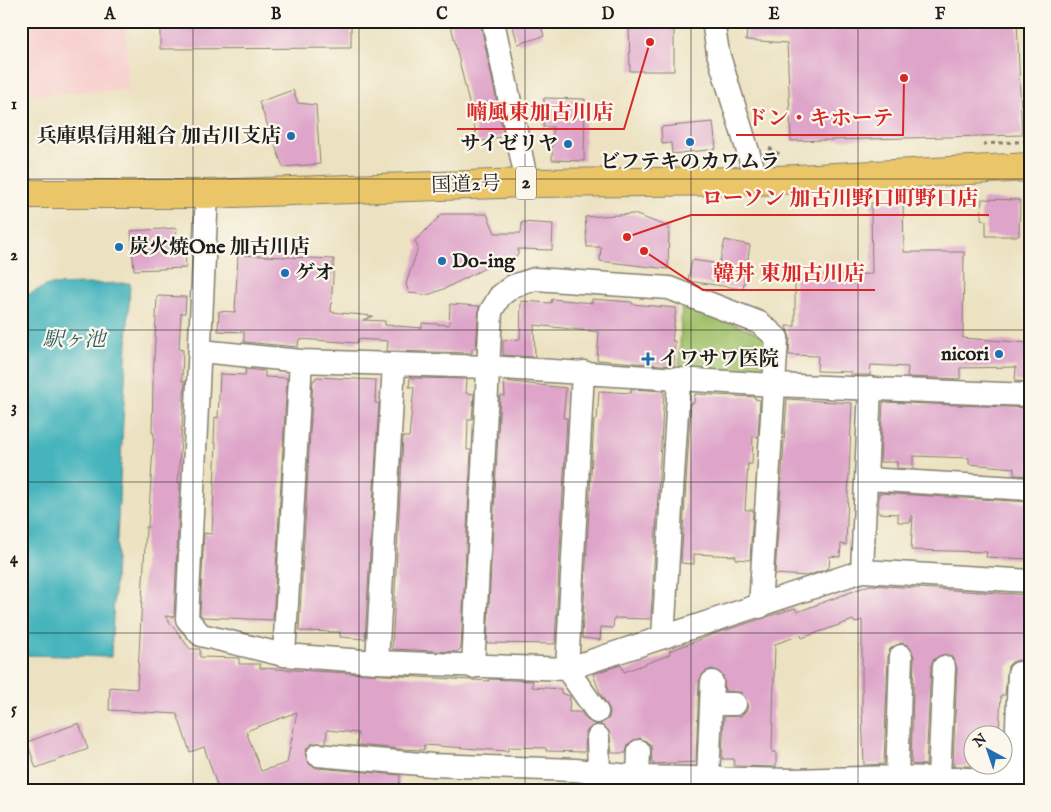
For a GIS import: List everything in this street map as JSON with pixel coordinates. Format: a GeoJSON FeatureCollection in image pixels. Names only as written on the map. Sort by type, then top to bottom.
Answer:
{"type":"FeatureCollection","features":[{"type":"Feature","properties":{"kind":"highway","name":"国道2号"},"geometry":{"type":"LineString","coordinates":[[21,194],[207,194],[527,183],[757,181],[1030,167]]}},
{"type":"Feature","properties":{"kind":"street"},"geometry":{"type":"LineString","coordinates":[[493,21],[527,183]]}},
{"type":"Feature","properties":{"kind":"street"},"geometry":{"type":"LineString","coordinates":[[713,21],[718,53],[757,181]]}},
{"type":"Feature","properties":{"kind":"street"},"geometry":{"type":"LineString","coordinates":[[207,194],[187,620],[201,635],[284,655],[378,662],[567,669],[862,571],[1030,581]]}},
{"type":"Feature","properties":{"kind":"street"},"geometry":{"type":"LineString","coordinates":[[473,666],[491,312],[500,296],[513,286],[535,279],[669,288],[760,323],[776,338],[760,606]]}},
{"type":"Feature","properties":{"kind":"street"},"geometry":{"type":"LineString","coordinates":[[201,350],[301,361],[488,367],[773,385],[1030,395]]}},
{"type":"Feature","properties":{"kind":"street"},"geometry":{"type":"LineString","coordinates":[[284,655],[301,361]]}},
{"type":"Feature","properties":{"kind":"street"},"geometry":{"type":"LineString","coordinates":[[378,662],[394,364]]}},
{"type":"Feature","properties":{"kind":"street"},"geometry":{"type":"LineString","coordinates":[[583,372],[567,669],[597,712]]}},
{"type":"Feature","properties":{"kind":"street"},"geometry":{"type":"LineString","coordinates":[[663,637],[678,380]]}},
{"type":"Feature","properties":{"kind":"street"},"geometry":{"type":"LineString","coordinates":[[862,571],[870,388]]}},
{"type":"Feature","properties":{"kind":"street"},"geometry":{"type":"LineString","coordinates":[[867,479],[1030,489]]}},
{"type":"Feature","properties":{"kind":"street"},"geometry":{"type":"LineString","coordinates":[[897,777],[901,656]]}},
{"type":"Feature","properties":{"kind":"street"},"geometry":{"type":"LineString","coordinates":[[940,777],[953,693],[944,667]]}},
{"type":"Feature","properties":{"kind":"street"},"geometry":{"type":"LineString","coordinates":[[318,755],[348,747],[519,760],[599,774],[638,777],[708,778],[794,786],[897,777],[940,777],[1011,783],[1023,719],[1019,673]]}},
{"type":"Feature","properties":{"kind":"street"},"geometry":{"type":"LineString","coordinates":[[708,778],[711,693],[735,704]]}},
{"type":"Feature","properties":{"kind":"street"},"geometry":{"type":"LineString","coordinates":[[598,737],[599,774]]}},
{"type":"Feature","properties":{"kind":"street"},"geometry":{"type":"LineString","coordinates":[[638,777],[640,751]]}},
{"type":"Feature","properties":{"kind":"path"},"geometry":{"type":"LineString","coordinates":[[980,144],[1030,141]]}},
{"type":"Feature","properties":{"kind":"path"},"geometry":{"type":"LineString","coordinates":[[765,142],[770,149],[787,158]]}},
{"type":"Feature","properties":{"kind":"shaded area"},"geometry":{"type":"Polygon","coordinates":[[[21,21],[126,21],[128,90],[21,95],[21,21]]]}},
{"type":"Feature","properties":{"kind":"green space"},"geometry":{"type":"Polygon","coordinates":[[[682,302],[766,337],[766,364],[753,372],[679,370],[682,302]]]}},
{"type":"Feature","properties":{"kind":"water","name":"駅ヶ池"},"geometry":{"type":"Polygon","coordinates":[[[130,283],[111,657],[21,655],[21,298],[48,285],[130,283]]]}},
{"type":"Feature","properties":{"kind":"building"},"geometry":{"type":"Polygon","coordinates":[[[160,21],[351,21],[351,48],[160,49],[160,21]]]}},
{"type":"Feature","properties":{"kind":"building"},"geometry":{"type":"Polygon","coordinates":[[[450,21],[480,21],[504,136],[478,142],[450,21]]]}},
{"type":"Feature","properties":{"kind":"building"},"geometry":{"type":"Polygon","coordinates":[[[511,21],[540,21],[544,36],[518,44],[511,21]]]}},
{"type":"Feature","properties":{"kind":"building"},"geometry":{"type":"Polygon","coordinates":[[[629,21],[674,21],[674,71],[630,71],[629,21]]]}},
{"type":"Feature","properties":{"kind":"building"},"geometry":{"type":"Polygon","coordinates":[[[748,21],[1017,21],[1022,135],[791,141],[787,43],[746,40],[748,21]]]}},
{"type":"Feature","properties":{"kind":"building"},"geometry":{"type":"Polygon","coordinates":[[[293,90],[298,103],[316,105],[320,164],[283,167],[259,102],[293,90]]]}},
{"type":"Feature","properties":{"kind":"building","name":"サイゼリヤ"},"geometry":{"type":"Polygon","coordinates":[[[544,98],[585,99],[584,161],[552,160],[553,127],[543,127],[544,98]]]}},
{"type":"Feature","properties":{"kind":"building"},"geometry":{"type":"Polygon","coordinates":[[[713,122],[716,149],[672,154],[671,143],[662,144],[661,127],[713,122]]]}},
{"type":"Feature","properties":{"kind":"building"},"geometry":{"type":"Polygon","coordinates":[[[982,199],[1020,200],[1019,236],[986,236],[986,221],[981,220],[982,199]]]}},
{"type":"Feature","properties":{"kind":"building"},"geometry":{"type":"Polygon","coordinates":[[[903,202],[904,252],[964,252],[963,338],[1030,343],[1030,382],[1015,381],[1016,367],[960,368],[960,379],[907,377],[908,367],[871,365],[870,375],[851,375],[851,372],[817,371],[818,356],[789,355],[790,338],[786,326],[795,326],[795,276],[872,274],[871,203],[903,202]]]}},
{"type":"Feature","properties":{"kind":"building"},"geometry":{"type":"Polygon","coordinates":[[[442,214],[487,214],[495,233],[521,233],[522,222],[553,224],[552,250],[518,249],[518,255],[497,265],[497,262],[446,288],[428,295],[409,293],[406,284],[418,248],[415,241],[442,214]]]}},
{"type":"Feature","properties":{"kind":"building"},"geometry":{"type":"Polygon","coordinates":[[[634,214],[669,227],[668,269],[600,261],[601,247],[587,247],[585,217],[634,214]]]}},
{"type":"Feature","properties":{"kind":"building"},"geometry":{"type":"Polygon","coordinates":[[[177,228],[175,241],[185,240],[186,268],[134,270],[131,231],[177,228]]]}},
{"type":"Feature","properties":{"kind":"building"},"geometry":{"type":"Polygon","coordinates":[[[725,240],[750,245],[743,289],[688,281],[692,260],[719,264],[725,240]]]}},
{"type":"Feature","properties":{"kind":"building"},"geometry":{"type":"Polygon","coordinates":[[[238,255],[334,259],[331,312],[373,316],[363,320],[385,321],[385,325],[422,328],[422,323],[449,325],[450,304],[479,306],[476,348],[472,348],[472,353],[387,351],[388,341],[358,339],[357,343],[299,339],[298,347],[244,342],[244,332],[218,331],[219,311],[235,312],[238,255]]]}},
{"type":"Feature","properties":{"kind":"building"},"geometry":{"type":"Polygon","coordinates":[[[157,296],[186,297],[185,313],[181,313],[179,349],[183,350],[182,381],[185,381],[178,483],[180,483],[174,617],[165,616],[190,649],[200,649],[200,657],[239,658],[239,664],[260,664],[260,668],[489,681],[489,679],[533,681],[532,687],[561,689],[561,693],[570,696],[569,712],[581,712],[587,720],[595,725],[586,731],[585,752],[546,751],[546,748],[509,747],[508,751],[424,745],[424,750],[401,749],[357,745],[358,733],[327,730],[326,743],[313,743],[307,748],[305,754],[310,765],[317,768],[400,775],[399,791],[219,791],[204,747],[190,752],[177,714],[109,710],[110,687],[137,689],[146,527],[148,527],[154,433],[152,433],[157,296]],[[297,712],[246,731],[261,771],[287,763],[297,712]]]}},
{"type":"Feature","properties":{"kind":"building"},"geometry":{"type":"Polygon","coordinates":[[[552,299],[592,303],[592,299],[676,308],[672,341],[675,341],[674,366],[597,360],[599,332],[534,325],[535,357],[503,355],[503,340],[520,339],[521,301],[551,303],[552,299]]]}},
{"type":"Feature","properties":{"kind":"building"},"geometry":{"type":"Polygon","coordinates":[[[246,369],[265,371],[265,377],[287,378],[273,620],[203,617],[200,614],[204,533],[212,534],[216,443],[214,443],[215,417],[218,418],[220,374],[245,375],[246,369]]]}},
{"type":"Feature","properties":{"kind":"building"},"geometry":{"type":"Polygon","coordinates":[[[316,377],[376,380],[375,403],[379,403],[365,639],[340,637],[340,632],[299,631],[313,380],[316,377]]]}},
{"type":"Feature","properties":{"kind":"building"},"geometry":{"type":"Polygon","coordinates":[[[410,378],[467,379],[466,393],[474,394],[472,419],[468,419],[467,450],[471,450],[461,648],[457,652],[392,649],[403,437],[409,437],[414,387],[409,387],[410,378]]]}},
{"type":"Feature","properties":{"kind":"building"},"geometry":{"type":"Polygon","coordinates":[[[504,381],[566,388],[563,418],[567,418],[555,644],[487,643],[500,396],[505,396],[504,381]]]}},
{"type":"Feature","properties":{"kind":"building"},"geometry":{"type":"Polygon","coordinates":[[[631,389],[664,391],[651,617],[650,619],[614,618],[613,628],[601,627],[600,640],[582,638],[594,420],[597,420],[599,391],[631,393],[631,389]]]}},
{"type":"Feature","properties":{"kind":"building"},"geometry":{"type":"Polygon","coordinates":[[[695,394],[755,397],[755,399],[760,400],[758,437],[753,436],[752,464],[748,464],[745,510],[753,510],[750,560],[735,559],[736,556],[694,554],[694,564],[681,563],[691,403],[694,403],[695,394]]]}},
{"type":"Feature","properties":{"kind":"building"},"geometry":{"type":"Polygon","coordinates":[[[787,399],[852,403],[846,545],[841,544],[840,557],[830,556],[829,568],[807,576],[775,574],[787,399]]]}},
{"type":"Feature","properties":{"kind":"building"},"geometry":{"type":"Polygon","coordinates":[[[883,402],[1030,408],[1030,476],[1014,475],[1014,468],[969,464],[969,458],[913,456],[913,469],[897,468],[897,462],[880,462],[883,402]]]}},
{"type":"Feature","properties":{"kind":"building"},"geometry":{"type":"Polygon","coordinates":[[[879,493],[1030,502],[1030,559],[986,557],[987,552],[911,550],[913,516],[911,515],[911,522],[898,522],[898,514],[878,513],[879,493]]]}},
{"type":"Feature","properties":{"kind":"building"},"geometry":{"type":"Polygon","coordinates":[[[870,585],[1030,595],[1030,666],[1019,660],[1012,662],[1008,666],[1005,695],[1001,695],[1000,724],[964,724],[964,766],[953,766],[957,668],[951,656],[944,654],[933,660],[931,666],[926,765],[911,764],[914,656],[908,645],[901,643],[890,649],[888,656],[884,764],[864,765],[862,620],[855,623],[853,620],[802,638],[801,635],[775,644],[772,752],[776,752],[776,767],[734,766],[734,759],[722,759],[724,717],[741,716],[747,710],[748,704],[741,692],[725,691],[723,676],[713,669],[706,671],[699,681],[696,762],[652,764],[651,745],[640,738],[628,744],[626,753],[612,753],[609,731],[600,724],[609,718],[610,710],[600,693],[593,674],[621,665],[624,672],[666,656],[670,654],[669,651],[720,632],[795,608],[797,612],[870,585]]]}},
{"type":"Feature","properties":{"kind":"building"},"geometry":{"type":"Polygon","coordinates":[[[79,723],[88,749],[36,768],[27,742],[79,723]]]}},
{"type":"Feature","properties":{"kind":"place","name":"喃風東加古川店"},"geometry":{"type":"Point","coordinates":[650,42]}},
{"type":"Feature","properties":{"kind":"place","name":"ドン・キホーテ"},"geometry":{"type":"Point","coordinates":[904,78]}},
{"type":"Feature","properties":{"kind":"place","name":"兵庫県信用組合 加古川支店"},"geometry":{"type":"Point","coordinates":[291,136]}},
{"type":"Feature","properties":{"kind":"place","name":"ビフテキのカワムラ"},"geometry":{"type":"Point","coordinates":[690,142]}},
{"type":"Feature","properties":{"kind":"place","name":"サイゼリヤ"},"geometry":{"type":"Point","coordinates":[568,144]}},
{"type":"Feature","properties":{"kind":"place","name":"ローソン 加古川野口町野口店"},"geometry":{"type":"Point","coordinates":[627,237]}},
{"type":"Feature","properties":{"kind":"place","name":"炭火焼One 加古川店"},"geometry":{"type":"Point","coordinates":[119,247]}},
{"type":"Feature","properties":{"kind":"place","name":"韓丼 東加古川店"},"geometry":{"type":"Point","coordinates":[644,251]}},
{"type":"Feature","properties":{"kind":"place","name":"Do-ing"},"geometry":{"type":"Point","coordinates":[442,261]}},
{"type":"Feature","properties":{"kind":"place","name":"ゲオ"},"geometry":{"type":"Point","coordinates":[285,273]}},
{"type":"Feature","properties":{"kind":"place","name":"nicori"},"geometry":{"type":"Point","coordinates":[999,354]}},
{"type":"Feature","properties":{"kind":"place","name":"イワサワ医院"},"geometry":{"type":"Point","coordinates":[648,359]}}]}
